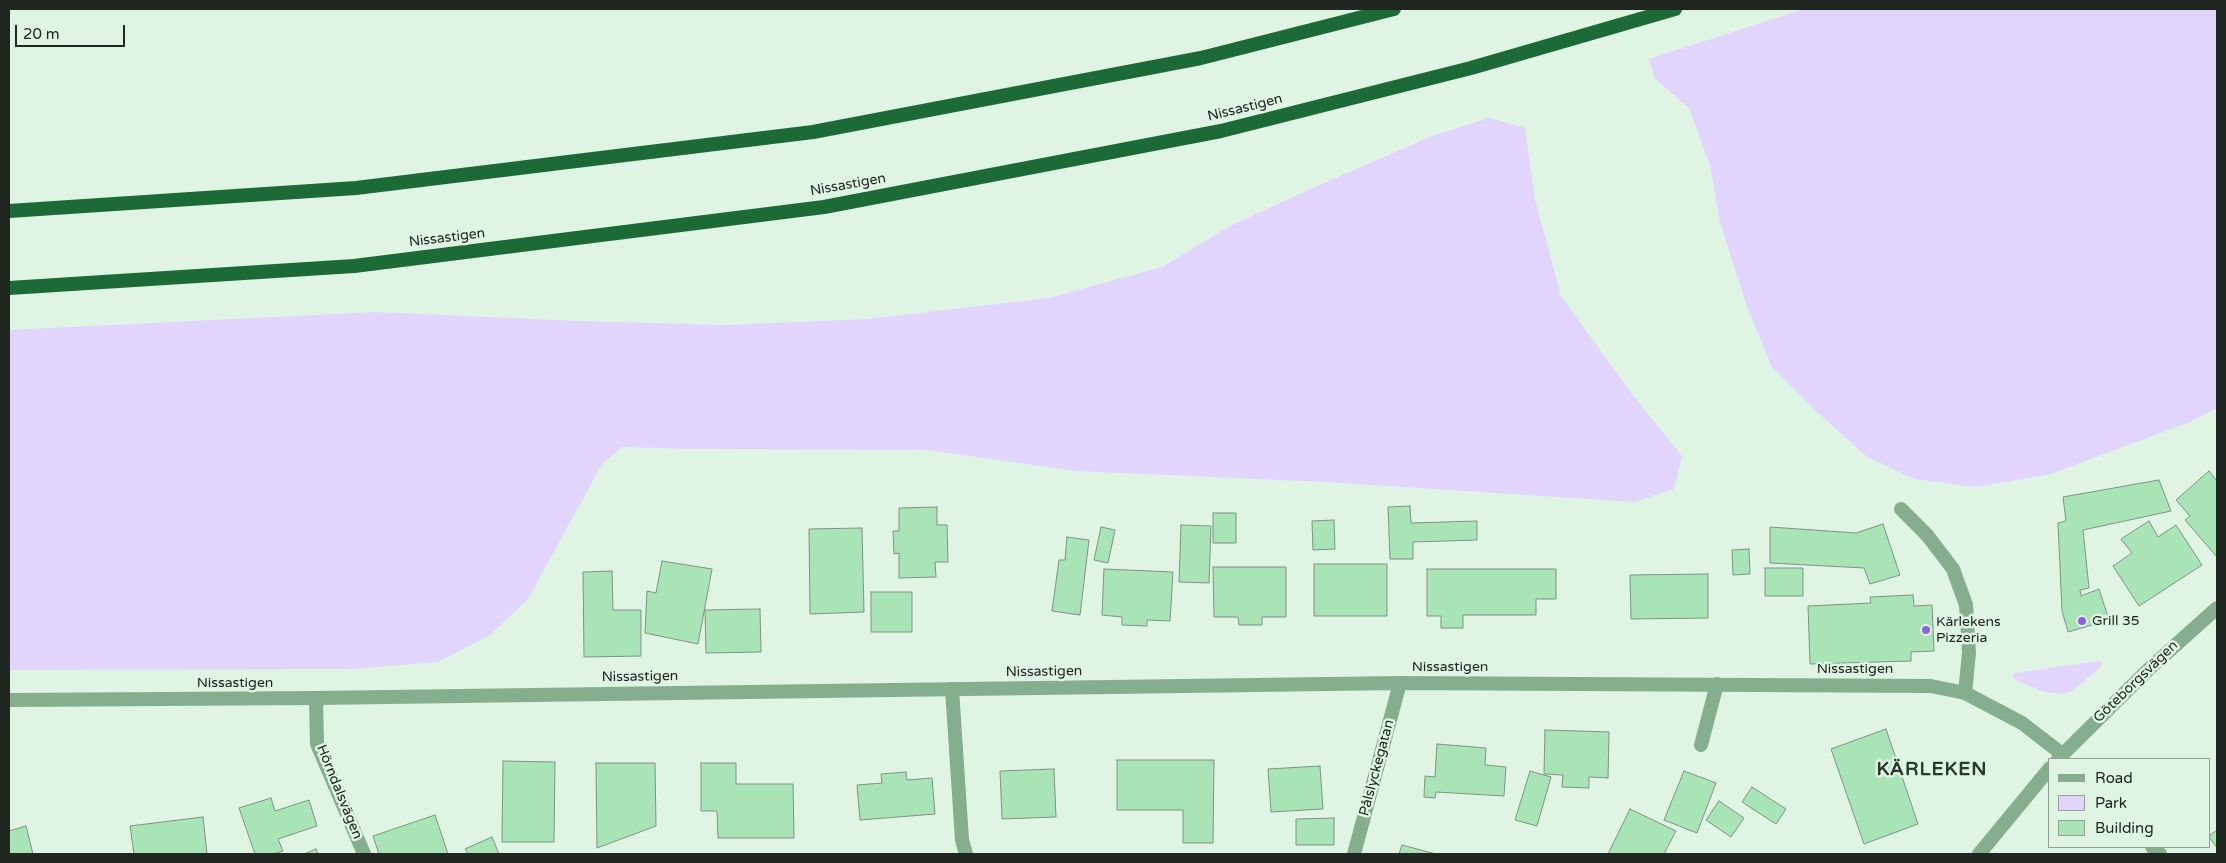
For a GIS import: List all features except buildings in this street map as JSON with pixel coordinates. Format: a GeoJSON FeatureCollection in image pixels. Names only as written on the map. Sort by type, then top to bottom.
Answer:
{"type":"FeatureCollection","features":[{"type":"Feature","properties":{"kind":"highway"},"geometry":{"type":"LineString","coordinates":[[9,211],[356,188],[813,132],[1200,58],[1394,9]]}},
{"type":"Feature","properties":{"kind":"highway","name":"Nissastigen"},"geometry":{"type":"LineString","coordinates":[[9,288],[354,266],[824,207],[1221,131],[1471,68],[1675,9]]}},
{"type":"Feature","properties":{"kind":"street"},"geometry":{"type":"LineString","coordinates":[[1900,509],[1927,535],[1953,569],[1963,596],[1966,605],[1968,653],[1965,693]]}},
{"type":"Feature","properties":{"kind":"street","name":"Göteborgsvägen"},"geometry":{"type":"LineString","coordinates":[[2062,758],[2150,668],[2217,608]]}},
{"type":"Feature","properties":{"kind":"street","name":"Nissastigen"},"geometry":{"type":"LineString","coordinates":[[9,700],[316,698],[1400,683],[1931,686],[1965,693],[2022,723],[2062,758]]}},
{"type":"Feature","properties":{"kind":"street","name":"Pålslyckegatan"},"geometry":{"type":"LineString","coordinates":[[1354,854],[1400,683]]}},
{"type":"Feature","properties":{"kind":"street"},"geometry":{"type":"LineString","coordinates":[[1701,745],[1717,684]]}},
{"type":"Feature","properties":{"kind":"street"},"geometry":{"type":"LineString","coordinates":[[952,689],[962,840],[966,854]]}},
{"type":"Feature","properties":{"kind":"street","name":"Hörndalsvägen"},"geometry":{"type":"LineString","coordinates":[[316,698],[317,744],[364,854]]}},
{"type":"Feature","properties":{"kind":"street"},"geometry":{"type":"LineString","coordinates":[[1979,854],[2048,770]]}},
{"type":"Feature","properties":{"kind":"green space"},"geometry":{"type":"Polygon","coordinates":[[[1804,9],[2217,9],[2217,408],[2190,422],[2048,475],[1975,487],[1914,479],[1867,457],[1816,411],[1772,367],[1747,307],[1720,222],[1710,165],[1689,108],[1655,79],[1649,59],[1804,9]]]}},
{"type":"Feature","properties":{"kind":"green space"},"geometry":{"type":"Polygon","coordinates":[[[1490,118],[1525,128],[1535,199],[1561,296],[1632,394],[1682,456],[1674,489],[1635,502],[1325,482],[1076,471],[927,450],[622,447],[602,464],[528,599],[490,635],[438,662],[353,669],[9,670],[9,330],[376,312],[577,321],[727,325],[868,319],[1049,298],[1162,267],[1230,226],[1315,187],[1432,136],[1490,118]]]}},
{"type":"Feature","properties":{"kind":"green space"},"geometry":{"type":"Polygon","coordinates":[[[2098,661],[2102,663],[2101,667],[2072,691],[2063,694],[2044,692],[2016,680],[2013,676],[2015,673],[2098,661]]]}},
{"type":"Feature","properties":{"kind":"place","name":"Grill 35"},"geometry":{"type":"Point","coordinates":[2082,621]}},
{"type":"Feature","properties":{"kind":"place","name":"Kärlekens Pizzeria"},"geometry":{"type":"Point","coordinates":[1926,630]}},
{"type":"Feature","properties":{"kind":"district","name":"KÄRLEKEN"},"geometry":{"type":"Point","coordinates":[1932,770]}}]}
